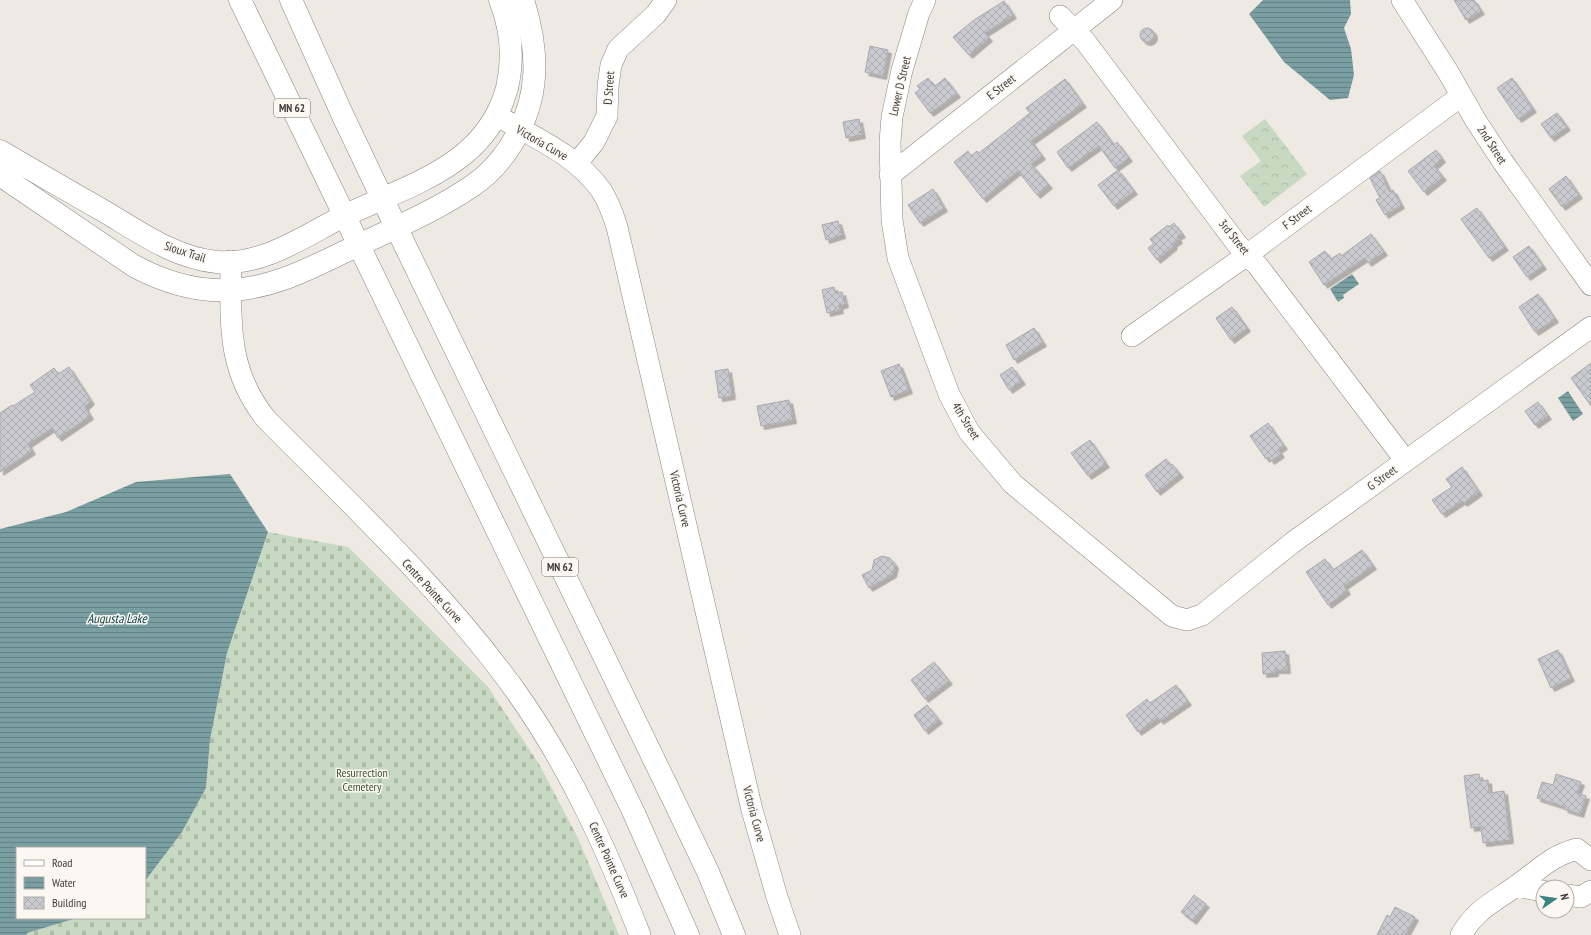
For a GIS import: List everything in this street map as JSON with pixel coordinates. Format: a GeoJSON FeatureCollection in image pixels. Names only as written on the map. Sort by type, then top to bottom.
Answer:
{"type":"FeatureCollection","features":[{"type":"Feature","properties":{"kind":"main road","name":"MN 62"},"geometry":{"type":"LineString","coordinates":[[240,0],[633,811],[688,935]]}},
{"type":"Feature","properties":{"kind":"main road","name":"MN 62"},"geometry":{"type":"LineString","coordinates":[[291,0],[343,116],[396,228],[708,872],[734,935]]}},
{"type":"Feature","properties":{"kind":"main road","name":"Sioux Trail"},"geometry":{"type":"LineString","coordinates":[[0,151],[163,246],[187,255],[219,262],[252,258],[289,245],[344,216],[383,200],[441,171],[462,157],[479,140],[502,104],[508,82],[511,53],[507,21],[500,0]]}},
{"type":"Feature","properties":{"kind":"main road"},"geometry":{"type":"LineString","coordinates":[[0,175],[134,266],[149,274],[190,287],[212,291],[253,288],[282,281],[396,228],[448,201],[473,186],[492,170],[502,157],[519,129],[528,109],[534,78],[534,43],[530,22],[523,0]]}},
{"type":"Feature","properties":{"kind":"street","name":"D Street"},"geometry":{"type":"LineString","coordinates":[[577,163],[594,142],[607,116],[608,86],[611,65],[618,49],[656,14],[666,0]]}},
{"type":"Feature","properties":{"kind":"street","name":"Lower D Street"},"geometry":{"type":"LineString","coordinates":[[890,175],[890,142],[894,109],[902,70],[919,13],[925,0]]}},
{"type":"Feature","properties":{"kind":"street","name":"E Street"},"geometry":{"type":"LineString","coordinates":[[890,175],[1067,23],[1112,0]]}},
{"type":"Feature","properties":{"kind":"street","name":"2nd Street"},"geometry":{"type":"LineString","coordinates":[[1402,0],[1448,72],[1461,96],[1502,162],[1591,285]]}},
{"type":"Feature","properties":{"kind":"street","name":"3rd Street"},"geometry":{"type":"LineString","coordinates":[[1067,23],[1084,41],[1233,238],[1258,266],[1405,460]]}},
{"type":"Feature","properties":{"kind":"street","name":"F Street"},"geometry":{"type":"LineString","coordinates":[[1132,336],[1247,255],[1461,96]]}},
{"type":"Feature","properties":{"kind":"street","name":"Victoria Curve"},"geometry":{"type":"LineString","coordinates":[[496,115],[519,129],[558,149],[577,163],[601,191],[611,210],[617,227],[752,810],[777,897],[790,935]]}},
{"type":"Feature","properties":{"kind":"street","name":"4th Street"},"geometry":{"type":"LineString","coordinates":[[890,175],[892,220],[898,258],[949,394],[969,432],[1013,484],[1172,616]]}},
{"type":"Feature","properties":{"kind":"street","name":"Centre Pointe Curve"},"geometry":{"type":"LineString","coordinates":[[231,261],[232,331],[235,357],[240,376],[249,396],[266,419],[443,601],[480,644],[517,694],[564,767],[611,862],[640,935]]}},
{"type":"Feature","properties":{"kind":"street","name":"G Street"},"geometry":{"type":"LineString","coordinates":[[1172,616],[1187,620],[1202,615],[1292,543],[1591,327]]}},
{"type":"Feature","properties":{"kind":"street"},"geometry":{"type":"LineString","coordinates":[[1461,935],[1467,924],[1485,906],[1516,886],[1552,858],[1565,852],[1577,849],[1591,860]]}},
{"type":"Feature","properties":{"kind":"street"},"geometry":{"type":"LineString","coordinates":[[1516,886],[1535,890]]}},
{"type":"Feature","properties":{"kind":"street"},"geometry":{"type":"LineString","coordinates":[[1575,897],[1580,898],[1591,891]]}},
{"type":"Feature","properties":{"kind":"green space"},"geometry":{"type":"Polygon","coordinates":[[[1265,119],[1307,174],[1264,207],[1240,176],[1261,161],[1242,136],[1265,119]]]}},
{"type":"Feature","properties":{"kind":"green space","name":"Resurrection Cemetery"},"geometry":{"type":"Polygon","coordinates":[[[268,532],[348,547],[488,687],[539,764],[578,838],[619,935],[27,935],[27,933],[74,919],[146,919],[146,880],[182,832],[206,788],[210,740],[227,653],[268,532]]]}},
{"type":"Feature","properties":{"kind":"water"},"geometry":{"type":"Polygon","coordinates":[[[1263,0],[1350,0],[1351,14],[1344,28],[1351,49],[1354,75],[1348,98],[1330,100],[1284,62],[1249,14],[1263,0]]]}},
{"type":"Feature","properties":{"kind":"water"},"geometry":{"type":"Polygon","coordinates":[[[1352,274],[1359,284],[1343,295],[1344,298],[1338,302],[1330,289],[1352,274]]]}},
{"type":"Feature","properties":{"kind":"water"},"geometry":{"type":"Polygon","coordinates":[[[1568,391],[1583,414],[1573,421],[1558,398],[1568,391]]]}},
{"type":"Feature","properties":{"kind":"water","name":"Augusta Lake"},"geometry":{"type":"Polygon","coordinates":[[[230,474],[268,532],[227,653],[210,740],[206,788],[182,832],[146,880],[146,847],[16,847],[16,919],[74,919],[27,933],[27,935],[0,935],[0,529],[66,512],[136,482],[230,474]]]}},
{"type":"Feature","properties":{"kind":"building"},"geometry":{"type":"Polygon","coordinates":[[[1454,0],[1474,0],[1481,11],[1466,20],[1454,0]]]}},
{"type":"Feature","properties":{"kind":"building"},"geometry":{"type":"Polygon","coordinates":[[[1004,1],[1013,15],[985,33],[989,38],[969,55],[953,37],[974,20],[1004,1]]]}},
{"type":"Feature","properties":{"kind":"building"},"geometry":{"type":"Polygon","coordinates":[[[1144,28],[1150,28],[1154,32],[1154,38],[1150,42],[1144,42],[1140,38],[1140,32],[1144,28]]]}},
{"type":"Feature","properties":{"kind":"building"},"geometry":{"type":"Polygon","coordinates":[[[870,46],[888,50],[883,76],[865,72],[870,46]]]}},
{"type":"Feature","properties":{"kind":"building"},"geometry":{"type":"Polygon","coordinates":[[[928,78],[935,86],[945,78],[957,94],[930,113],[915,93],[920,89],[917,86],[928,78]]]}},
{"type":"Feature","properties":{"kind":"building"},"geometry":{"type":"Polygon","coordinates":[[[1512,78],[1533,109],[1518,119],[1497,88],[1512,78]]]}},
{"type":"Feature","properties":{"kind":"building"},"geometry":{"type":"Polygon","coordinates":[[[1065,79],[1083,104],[1031,141],[1042,156],[1031,164],[1049,185],[1037,195],[1018,171],[983,199],[954,162],[968,151],[971,156],[977,151],[979,153],[1030,113],[1026,108],[1065,79]]]}},
{"type":"Feature","properties":{"kind":"building"},"geometry":{"type":"Polygon","coordinates":[[[1557,113],[1567,127],[1551,138],[1541,124],[1557,113]]]}},
{"type":"Feature","properties":{"kind":"building"},"geometry":{"type":"Polygon","coordinates":[[[859,119],[862,135],[846,138],[843,122],[859,119]]]}},
{"type":"Feature","properties":{"kind":"building"},"geometry":{"type":"Polygon","coordinates":[[[1097,122],[1114,145],[1117,142],[1129,158],[1115,168],[1099,146],[1068,168],[1057,152],[1097,122]]]}},
{"type":"Feature","properties":{"kind":"building"},"geometry":{"type":"Polygon","coordinates":[[[1436,150],[1442,159],[1434,166],[1443,177],[1424,192],[1408,171],[1436,150]]]}},
{"type":"Feature","properties":{"kind":"building"},"geometry":{"type":"Polygon","coordinates":[[[1118,170],[1134,191],[1114,206],[1098,185],[1118,170]]]}},
{"type":"Feature","properties":{"kind":"building"},"geometry":{"type":"Polygon","coordinates":[[[1380,171],[1390,192],[1393,190],[1401,205],[1385,215],[1376,200],[1380,198],[1370,178],[1380,171]]]}},
{"type":"Feature","properties":{"kind":"building"},"geometry":{"type":"Polygon","coordinates":[[[1566,176],[1579,195],[1562,207],[1549,189],[1566,176]]]}},
{"type":"Feature","properties":{"kind":"building"},"geometry":{"type":"Polygon","coordinates":[[[933,189],[944,208],[920,223],[908,205],[933,189]]]}},
{"type":"Feature","properties":{"kind":"building"},"geometry":{"type":"Polygon","coordinates":[[[1477,208],[1505,247],[1489,258],[1461,219],[1477,208]]]}},
{"type":"Feature","properties":{"kind":"building"},"geometry":{"type":"Polygon","coordinates":[[[838,221],[842,235],[826,240],[822,225],[838,221]]]}},
{"type":"Feature","properties":{"kind":"building"},"geometry":{"type":"Polygon","coordinates":[[[1174,223],[1182,234],[1177,237],[1179,240],[1173,244],[1174,246],[1157,260],[1148,248],[1154,244],[1150,239],[1168,225],[1169,227],[1174,223]]]}},
{"type":"Feature","properties":{"kind":"building"},"geometry":{"type":"Polygon","coordinates":[[[1371,234],[1384,252],[1368,263],[1365,258],[1324,285],[1309,262],[1325,251],[1331,259],[1340,253],[1341,256],[1371,234]]]}},
{"type":"Feature","properties":{"kind":"building"},"geometry":{"type":"Polygon","coordinates":[[[1529,246],[1543,266],[1527,277],[1513,257],[1529,246]]]}},
{"type":"Feature","properties":{"kind":"building"},"geometry":{"type":"Polygon","coordinates":[[[834,287],[836,293],[842,292],[845,304],[839,306],[840,310],[827,313],[822,290],[834,287]]]}},
{"type":"Feature","properties":{"kind":"building"},"geometry":{"type":"Polygon","coordinates":[[[1538,294],[1555,319],[1535,332],[1519,307],[1538,294]]]}},
{"type":"Feature","properties":{"kind":"building"},"geometry":{"type":"Polygon","coordinates":[[[1232,307],[1247,328],[1231,340],[1216,318],[1232,307]]]}},
{"type":"Feature","properties":{"kind":"building"},"geometry":{"type":"Polygon","coordinates":[[[1034,328],[1043,343],[1014,360],[1006,345],[1034,328]]]}},
{"type":"Feature","properties":{"kind":"building"},"geometry":{"type":"Polygon","coordinates":[[[1591,363],[1591,406],[1571,378],[1591,363]]]}},
{"type":"Feature","properties":{"kind":"building"},"geometry":{"type":"Polygon","coordinates":[[[899,364],[909,390],[891,397],[881,371],[899,364]]]}},
{"type":"Feature","properties":{"kind":"building"},"geometry":{"type":"Polygon","coordinates":[[[69,367],[91,401],[85,407],[90,416],[58,438],[52,428],[28,444],[32,451],[0,472],[0,413],[35,392],[30,385],[54,368],[58,374],[69,367]]]}},
{"type":"Feature","properties":{"kind":"building"},"geometry":{"type":"Polygon","coordinates":[[[1012,367],[1022,381],[1009,390],[1000,375],[1012,367]]]}},
{"type":"Feature","properties":{"kind":"building"},"geometry":{"type":"Polygon","coordinates":[[[728,369],[732,396],[719,398],[715,371],[728,369]]]}},
{"type":"Feature","properties":{"kind":"building"},"geometry":{"type":"Polygon","coordinates":[[[789,400],[793,420],[761,426],[757,406],[789,400]]]}},
{"type":"Feature","properties":{"kind":"building"},"geometry":{"type":"Polygon","coordinates":[[[1538,402],[1548,416],[1535,425],[1525,411],[1538,402]]]}},
{"type":"Feature","properties":{"kind":"building"},"geometry":{"type":"Polygon","coordinates":[[[1268,423],[1284,446],[1278,450],[1281,454],[1271,461],[1268,457],[1266,459],[1250,436],[1268,423]]]}},
{"type":"Feature","properties":{"kind":"building"},"geometry":{"type":"Polygon","coordinates":[[[1090,440],[1106,464],[1088,476],[1071,453],[1090,440]]]}},
{"type":"Feature","properties":{"kind":"building"},"geometry":{"type":"Polygon","coordinates":[[[1166,459],[1180,474],[1157,492],[1145,475],[1166,459]]]}},
{"type":"Feature","properties":{"kind":"building"},"geometry":{"type":"Polygon","coordinates":[[[1462,467],[1479,492],[1464,503],[1462,501],[1442,514],[1432,500],[1452,487],[1446,479],[1462,467]]]}},
{"type":"Feature","properties":{"kind":"building"},"geometry":{"type":"Polygon","coordinates":[[[1362,550],[1373,566],[1344,586],[1347,591],[1328,605],[1306,572],[1325,559],[1333,570],[1362,550]]]}},
{"type":"Feature","properties":{"kind":"building"},"geometry":{"type":"Polygon","coordinates":[[[882,556],[890,558],[895,565],[893,574],[869,588],[862,575],[872,570],[874,560],[882,556]]]}},
{"type":"Feature","properties":{"kind":"building"},"geometry":{"type":"Polygon","coordinates":[[[1558,650],[1571,678],[1551,688],[1538,659],[1558,650]]]}},
{"type":"Feature","properties":{"kind":"building"},"geometry":{"type":"Polygon","coordinates":[[[1285,651],[1287,670],[1275,670],[1275,673],[1263,674],[1262,653],[1285,651]]]}},
{"type":"Feature","properties":{"kind":"building"},"geometry":{"type":"Polygon","coordinates":[[[934,662],[949,681],[925,699],[911,680],[934,662]]]}},
{"type":"Feature","properties":{"kind":"building"},"geometry":{"type":"Polygon","coordinates":[[[1176,685],[1188,702],[1160,721],[1158,718],[1138,732],[1126,715],[1147,699],[1150,703],[1176,685]]]}},
{"type":"Feature","properties":{"kind":"building"},"geometry":{"type":"Polygon","coordinates":[[[927,705],[939,720],[925,731],[914,715],[927,705]]]}},
{"type":"Feature","properties":{"kind":"building"},"geometry":{"type":"Polygon","coordinates":[[[1479,774],[1480,781],[1488,780],[1489,793],[1504,791],[1510,840],[1483,843],[1481,827],[1471,828],[1464,776],[1479,774]]]}},
{"type":"Feature","properties":{"kind":"building"},"geometry":{"type":"Polygon","coordinates":[[[1556,774],[1581,782],[1577,793],[1586,796],[1580,814],[1564,809],[1565,807],[1537,798],[1542,782],[1553,785],[1556,774]]]}},
{"type":"Feature","properties":{"kind":"building"},"geometry":{"type":"Polygon","coordinates":[[[1194,895],[1206,904],[1193,921],[1181,912],[1194,895]]]}},
{"type":"Feature","properties":{"kind":"building"},"geometry":{"type":"Polygon","coordinates":[[[1395,907],[1415,917],[1407,932],[1405,935],[1377,935],[1387,915],[1390,917],[1395,907]]]}}]}
